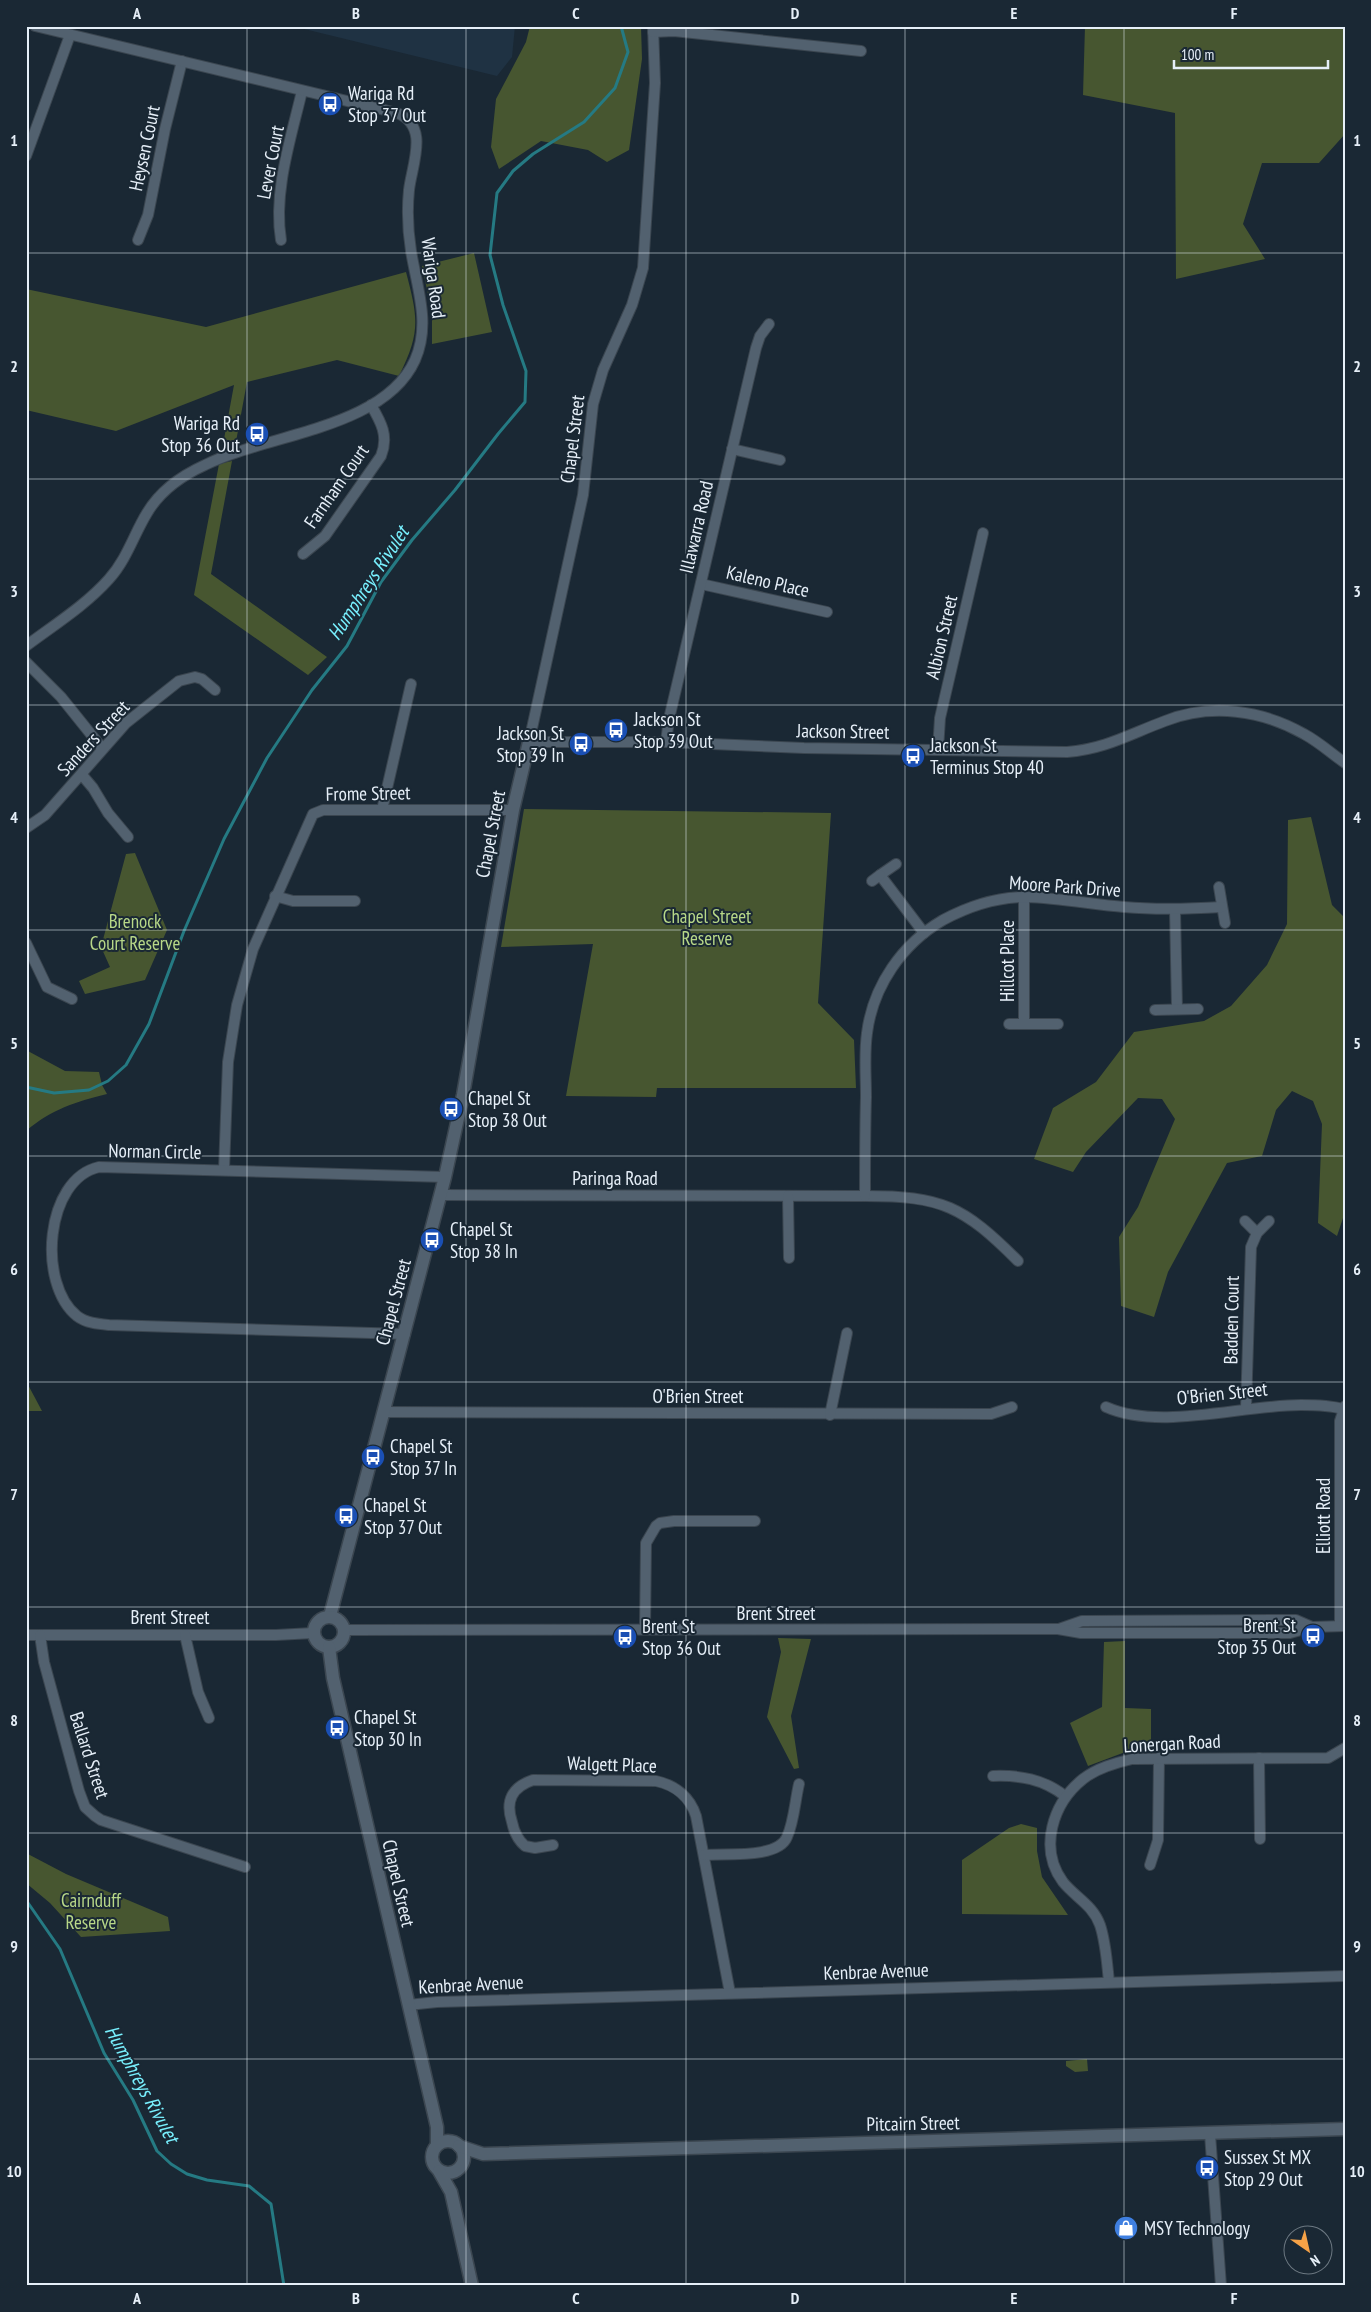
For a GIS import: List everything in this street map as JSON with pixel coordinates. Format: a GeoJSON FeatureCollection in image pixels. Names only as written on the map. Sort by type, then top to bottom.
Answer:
{"type":"FeatureCollection","features":[{"type":"Feature","properties":{"kind":"street","name":"Wariga Road"},"geometry":{"type":"LineString","coordinates":[[26,646],[110,578],[123,560],[147,512],[177,481],[206,464],[225,456],[338,420],[372,405],[401,383],[415,360],[423,337],[424,319],[411,251],[409,218],[411,177],[418,136],[413,125],[404,116],[35,26]]}},
{"type":"Feature","properties":{"kind":"street"},"geometry":{"type":"LineString","coordinates":[[653,29],[861,51]]}},
{"type":"Feature","properties":{"kind":"street","name":"Chapel Street"},"geometry":{"type":"LineString","coordinates":[[330,1616],[441,1195],[463,1095],[513,810],[583,495],[593,404],[603,370],[632,304],[643,268],[655,83],[653,29]]}},
{"type":"Feature","properties":{"kind":"street"},"geometry":{"type":"LineString","coordinates":[[26,156],[70,35]]}},
{"type":"Feature","properties":{"kind":"street","name":"Heysen Court"},"geometry":{"type":"LineString","coordinates":[[138,240],[148,215],[165,129],[182,61]]}},
{"type":"Feature","properties":{"kind":"street","name":"Lever Court"},"geometry":{"type":"LineString","coordinates":[[281,240],[278,213],[287,158],[302,91]]}},
{"type":"Feature","properties":{"kind":"street","name":"Illawarra Road"},"geometry":{"type":"LineString","coordinates":[[666,742],[669,719],[756,348],[760,336],[769,324]]}},
{"type":"Feature","properties":{"kind":"street","name":"Farnham Court"},"geometry":{"type":"LineString","coordinates":[[303,554],[325,536],[381,456],[385,447],[385,432],[372,405]]}},
{"type":"Feature","properties":{"kind":"street"},"geometry":{"type":"LineString","coordinates":[[732,449],[780,460]]}},
{"type":"Feature","properties":{"kind":"street","name":"Albion Street"},"geometry":{"type":"LineString","coordinates":[[938,750],[940,718],[983,533]]}},
{"type":"Feature","properties":{"kind":"street","name":"Kaleno Place"},"geometry":{"type":"LineString","coordinates":[[701,584],[827,612]]}},
{"type":"Feature","properties":{"kind":"street"},"geometry":{"type":"LineString","coordinates":[[26,662],[61,697],[102,748]]}},
{"type":"Feature","properties":{"kind":"street","name":"Sanders Street"},"geometry":{"type":"LineString","coordinates":[[26,828],[45,815],[82,775],[102,748],[139,712],[179,681],[195,677],[202,679],[215,690]]}},
{"type":"Feature","properties":{"kind":"street"},"geometry":{"type":"LineString","coordinates":[[382,810],[412,684]]}},
{"type":"Feature","properties":{"kind":"street","name":"Jackson Street"},"geometry":{"type":"LineString","coordinates":[[529,742],[666,742],[804,748],[1083,751],[1117,742],[1178,717],[1226,710],[1270,719],[1290,727],[1306,735],[1345,763]]}},
{"type":"Feature","properties":{"kind":"street"},"geometry":{"type":"LineString","coordinates":[[82,775],[93,788],[108,813],[128,837]]}},
{"type":"Feature","properties":{"kind":"street","name":"Frome Street"},"geometry":{"type":"LineString","coordinates":[[224,1170],[228,1062],[235,1014],[253,949],[313,814],[323,810],[513,810]]}},
{"type":"Feature","properties":{"kind":"street"},"geometry":{"type":"LineString","coordinates":[[896,864],[876,878],[924,933]]}},
{"type":"Feature","properties":{"kind":"street"},"geometry":{"type":"LineString","coordinates":[[1219,887],[1225,923]]}},
{"type":"Feature","properties":{"kind":"street"},"geometry":{"type":"LineString","coordinates":[[275,896],[293,901],[355,901]]}},
{"type":"Feature","properties":{"kind":"street","name":"Moore Park Drive"},"geometry":{"type":"LineString","coordinates":[[865,1196],[866,1051],[869,1021],[880,989],[890,971],[900,956],[924,933],[958,912],[1000,898],[1024,897],[1175,910],[1222,907]]}},
{"type":"Feature","properties":{"kind":"street","name":"Hillcot Place"},"geometry":{"type":"LineString","coordinates":[[1024,897],[1024,1024]]}},
{"type":"Feature","properties":{"kind":"street"},"geometry":{"type":"LineString","coordinates":[[1175,910],[1177,1009]]}},
{"type":"Feature","properties":{"kind":"street"},"geometry":{"type":"LineString","coordinates":[[26,943],[47,987],[72,999]]}},
{"type":"Feature","properties":{"kind":"street"},"geometry":{"type":"LineString","coordinates":[[1155,1010],[1198,1009]]}},
{"type":"Feature","properties":{"kind":"street","name":"Hillcot Place"},"geometry":{"type":"LineString","coordinates":[[1008,1024],[1058,1024]]}},
{"type":"Feature","properties":{"kind":"street","name":"Norman Circle"},"geometry":{"type":"LineString","coordinates":[[405,1334],[97,1324],[77,1316],[63,1298],[55,1272],[52,1240],[59,1207],[64,1194],[76,1178],[91,1169],[109,1166],[445,1177]]}},
{"type":"Feature","properties":{"kind":"street","name":"Paringa Road"},"geometry":{"type":"LineString","coordinates":[[441,1195],[865,1196],[917,1198],[948,1206],[983,1228],[1018,1261]]}},
{"type":"Feature","properties":{"kind":"street"},"geometry":{"type":"LineString","coordinates":[[788,1196],[789,1258]]}},
{"type":"Feature","properties":{"kind":"street"},"geometry":{"type":"LineString","coordinates":[[1246,1221],[1257,1233]]}},
{"type":"Feature","properties":{"kind":"street","name":"Badden Court"},"geometry":{"type":"LineString","coordinates":[[1246,1408],[1251,1247],[1257,1233],[1269,1221]]}},
{"type":"Feature","properties":{"kind":"street"},"geometry":{"type":"LineString","coordinates":[[830,1415],[847,1333]]}},
{"type":"Feature","properties":{"kind":"street","name":"O'Brien Street"},"geometry":{"type":"LineString","coordinates":[[1106,1407],[1127,1415],[1146,1417],[1189,1416],[1274,1405],[1316,1405],[1344,1408]]}},
{"type":"Feature","properties":{"kind":"street","name":"O'Brien Street"},"geometry":{"type":"LineString","coordinates":[[383,1412],[830,1415],[991,1414],[1012,1407]]}},
{"type":"Feature","properties":{"kind":"street","name":"Elliott Road"},"geometry":{"type":"LineString","coordinates":[[1342,1626],[1340,1421],[1344,1408]]}},
{"type":"Feature","properties":{"kind":"street"},"geometry":{"type":"LineString","coordinates":[[645,1629],[646,1543],[648,1536],[656,1526],[660,1523],[674,1521],[754,1521]]}},
{"type":"Feature","properties":{"kind":"street"},"geometry":{"type":"LineString","coordinates":[[330,1616],[338,1619],[344,1630],[342,1640],[338,1644],[329,1647],[317,1642],[313,1633],[320,1619],[330,1616]]}},
{"type":"Feature","properties":{"kind":"street","name":"Brent Street"},"geometry":{"type":"LineString","coordinates":[[344,1630],[645,1629],[794,1631],[1058,1629],[1081,1633],[1290,1633],[1312,1628],[1342,1626]]}},
{"type":"Feature","properties":{"kind":"street","name":"Brent Street"},"geometry":{"type":"LineString","coordinates":[[26,1635],[313,1633]]}},
{"type":"Feature","properties":{"kind":"street","name":"Ballard Street"},"geometry":{"type":"LineString","coordinates":[[40,1635],[44,1662],[79,1791],[90,1812],[101,1820],[245,1866]]}},
{"type":"Feature","properties":{"kind":"street"},"geometry":{"type":"LineString","coordinates":[[185,1635],[198,1692],[209,1718]]}},
{"type":"Feature","properties":{"kind":"street","name":"Chapel Street"},"geometry":{"type":"LineString","coordinates":[[329,1647],[333,1678],[437,2127],[437,2146]]}},
{"type":"Feature","properties":{"kind":"street","name":"Lonergan Road"},"geometry":{"type":"LineString","coordinates":[[1109,1982],[1100,1924],[1090,1908],[1063,1881],[1055,1864],[1050,1844],[1051,1827],[1065,1796],[1084,1778],[1107,1766],[1132,1758],[1328,1758],[1345,1748]]}},
{"type":"Feature","properties":{"kind":"street"},"geometry":{"type":"LineString","coordinates":[[1150,1865],[1158,1840],[1159,1758]]}},
{"type":"Feature","properties":{"kind":"street"},"geometry":{"type":"LineString","coordinates":[[1259,1758],[1260,1839]]}},
{"type":"Feature","properties":{"kind":"street"},"geometry":{"type":"LineString","coordinates":[[993,1776],[1026,1777],[1050,1784],[1065,1796]]}},
{"type":"Feature","properties":{"kind":"street","name":"Walgett Place"},"geometry":{"type":"LineString","coordinates":[[553,1845],[530,1847],[521,1842],[517,1836],[508,1806],[512,1792],[533,1780],[656,1781],[674,1788],[682,1794],[693,1808],[704,1855],[730,1993]]}},
{"type":"Feature","properties":{"kind":"street"},"geometry":{"type":"LineString","coordinates":[[704,1855],[764,1852],[779,1848],[788,1836],[799,1784]]}},
{"type":"Feature","properties":{"kind":"street","name":"Kenbrae Avenue"},"geometry":{"type":"LineString","coordinates":[[408,2005],[437,2002],[1345,1976]]}},
{"type":"Feature","properties":{"kind":"street","name":"Chapel Street"},"geometry":{"type":"LineString","coordinates":[[437,2127],[455,2144]]}},
{"type":"Feature","properties":{"kind":"street","name":"Pitcairn Street"},"geometry":{"type":"LineString","coordinates":[[455,2144],[483,2154],[1345,2129]]}},
{"type":"Feature","properties":{"kind":"street"},"geometry":{"type":"LineString","coordinates":[[1210,2134],[1221,2286]]}},
{"type":"Feature","properties":{"kind":"street"},"geometry":{"type":"LineString","coordinates":[[451,2192],[464,2156],[455,2144],[446,2141],[437,2146],[432,2159],[451,2192],[472,2286]]}},
{"type":"Feature","properties":{"kind":"street","name":"Pitcairn Street"},"geometry":{"type":"LineString","coordinates":[[460,2168],[483,2154]]}},
{"type":"Feature","properties":{"kind":"street"},"geometry":{"type":"LineString","coordinates":[[439,2171],[449,2173],[460,2168]]}},
{"type":"Feature","properties":{"kind":"shaded area"},"geometry":{"type":"Polygon","coordinates":[[[292,26],[515,26],[512,57],[497,76],[292,26]]]}},
{"type":"Feature","properties":{"kind":"green space"},"geometry":{"type":"Polygon","coordinates":[[[530,26],[641,26],[642,59],[629,150],[607,162],[588,150],[541,141],[499,169],[491,147],[496,99],[526,42],[530,26]]]}},
{"type":"Feature","properties":{"kind":"green space"},"geometry":{"type":"Polygon","coordinates":[[[1085,26],[1345,26],[1345,134],[1319,163],[1262,163],[1243,224],[1265,259],[1176,279],[1175,113],[1083,95],[1085,26]]]}},
{"type":"Feature","properties":{"kind":"green space"},"geometry":{"type":"Polygon","coordinates":[[[474,253],[492,332],[432,344],[432,313],[422,266],[474,253]]]}},
{"type":"Feature","properties":{"kind":"green space"},"geometry":{"type":"Polygon","coordinates":[[[406,272],[413,301],[415,325],[411,348],[399,376],[337,360],[247,382],[235,447],[222,450],[234,385],[116,431],[26,410],[26,289],[206,327],[406,272]]]}},
{"type":"Feature","properties":{"kind":"green space"},"geometry":{"type":"Polygon","coordinates":[[[232,461],[211,574],[327,657],[308,675],[194,595],[219,464],[232,461]]]}},
{"type":"Feature","properties":{"kind":"green space","name":"Chapel Street Reserve"},"geometry":{"type":"Polygon","coordinates":[[[524,809],[831,813],[818,1003],[854,1040],[856,1088],[657,1088],[656,1097],[566,1096],[593,944],[501,947],[524,809]]]}},
{"type":"Feature","properties":{"kind":"green space"},"geometry":{"type":"Polygon","coordinates":[[[1311,817],[1332,905],[1345,918],[1345,1212],[1337,1236],[1318,1223],[1322,1124],[1313,1101],[1292,1091],[1276,1110],[1262,1156],[1227,1163],[1168,1272],[1154,1317],[1121,1306],[1119,1237],[1138,1207],[1175,1119],[1162,1099],[1138,1098],[1086,1152],[1073,1172],[1034,1159],[1053,1108],[1096,1082],[1134,1032],[1204,1021],[1231,1006],[1267,965],[1287,924],[1288,820],[1311,817]]]}},
{"type":"Feature","properties":{"kind":"green space","name":"Brenock Court Reserve"},"geometry":{"type":"Polygon","coordinates":[[[135,853],[167,930],[145,980],[85,994],[79,981],[110,967],[101,947],[126,854],[135,853]]]}},
{"type":"Feature","properties":{"kind":"green space"},"geometry":{"type":"Polygon","coordinates":[[[26,1050],[65,1071],[99,1072],[102,1085],[107,1094],[64,1107],[45,1117],[26,1131],[26,1050]]]}},
{"type":"Feature","properties":{"kind":"green space"},"geometry":{"type":"Polygon","coordinates":[[[26,1381],[42,1411],[26,1411],[26,1381]]]}},
{"type":"Feature","properties":{"kind":"green space"},"geometry":{"type":"Polygon","coordinates":[[[778,1638],[811,1639],[791,1716],[799,1768],[794,1769],[767,1717],[781,1652],[778,1638]]]}},
{"type":"Feature","properties":{"kind":"green space"},"geometry":{"type":"Polygon","coordinates":[[[1125,1641],[1125,1708],[1151,1709],[1151,1749],[1128,1751],[1088,1766],[1070,1723],[1102,1707],[1104,1642],[1125,1641]]]}},
{"type":"Feature","properties":{"kind":"green space"},"geometry":{"type":"Polygon","coordinates":[[[1021,1824],[1037,1828],[1037,1851],[1042,1877],[1068,1915],[962,1914],[962,1860],[1009,1828],[1021,1824]]]}},
{"type":"Feature","properties":{"kind":"green space","name":"Cairnduff Reserve"},"geometry":{"type":"Polygon","coordinates":[[[26,1853],[66,1874],[168,1917],[170,1931],[81,1937],[50,1903],[26,1883],[26,1853]]]}},
{"type":"Feature","properties":{"kind":"green space"},"geometry":{"type":"Polygon","coordinates":[[[1087,2059],[1088,2071],[1075,2072],[1066,2066],[1066,2061],[1087,2059]]]}},
{"type":"Feature","properties":{"kind":"waterway","name":"Humphreys Rivulet"},"geometry":{"type":"LineString","coordinates":[[26,1087],[54,1093],[89,1090],[108,1081],[126,1065],[149,1024],[184,931],[224,839],[267,758],[312,690],[347,646],[381,582],[412,540],[455,490],[525,402],[526,371],[503,305],[490,255],[497,193],[513,171],[533,154],[584,122],[615,88],[628,52],[621,26]]}},
{"type":"Feature","properties":{"kind":"waterway","name":"Humphreys Rivulet"},"geometry":{"type":"LineString","coordinates":[[26,1900],[60,1949],[104,2053],[133,2100],[157,2151],[171,2164],[187,2174],[207,2180],[249,2186],[271,2204],[284,2286]]}},
{"type":"Feature","properties":{"kind":"place","name":"Wariga Rd Stop 37 Out"},"geometry":{"type":"Point","coordinates":[330,104]}},
{"type":"Feature","properties":{"kind":"place","name":"Wariga Rd Stop 36 Out"},"geometry":{"type":"Point","coordinates":[257,434]}},
{"type":"Feature","properties":{"kind":"place","name":"Jackson St Stop 39 Out"},"geometry":{"type":"Point","coordinates":[616,730]}},
{"type":"Feature","properties":{"kind":"place","name":"Jackson St Stop 39 In"},"geometry":{"type":"Point","coordinates":[581,744]}},
{"type":"Feature","properties":{"kind":"place","name":"Jackson St Terminus Stop 40"},"geometry":{"type":"Point","coordinates":[913,756]}},
{"type":"Feature","properties":{"kind":"place","name":"Chapel St Stop 38 Out"},"geometry":{"type":"Point","coordinates":[451,1109]}},
{"type":"Feature","properties":{"kind":"place","name":"Chapel St Stop 38 In"},"geometry":{"type":"Point","coordinates":[432,1240]}},
{"type":"Feature","properties":{"kind":"place","name":"Chapel St Stop 37 In"},"geometry":{"type":"Point","coordinates":[373,1457]}},
{"type":"Feature","properties":{"kind":"place","name":"Chapel St Stop 37 Out"},"geometry":{"type":"Point","coordinates":[346,1516]}},
{"type":"Feature","properties":{"kind":"place","name":"Brent St Stop 35 Out"},"geometry":{"type":"Point","coordinates":[1313,1636]}},
{"type":"Feature","properties":{"kind":"place","name":"Brent St Stop 36 Out"},"geometry":{"type":"Point","coordinates":[625,1637]}},
{"type":"Feature","properties":{"kind":"place","name":"Chapel St Stop 30 In"},"geometry":{"type":"Point","coordinates":[337,1728]}},
{"type":"Feature","properties":{"kind":"place","name":"Sussex St MX Stop 29 Out"},"geometry":{"type":"Point","coordinates":[1207,2168]}},
{"type":"Feature","properties":{"kind":"place","name":"MSY Technology"},"geometry":{"type":"Point","coordinates":[1126,2228]}}]}
